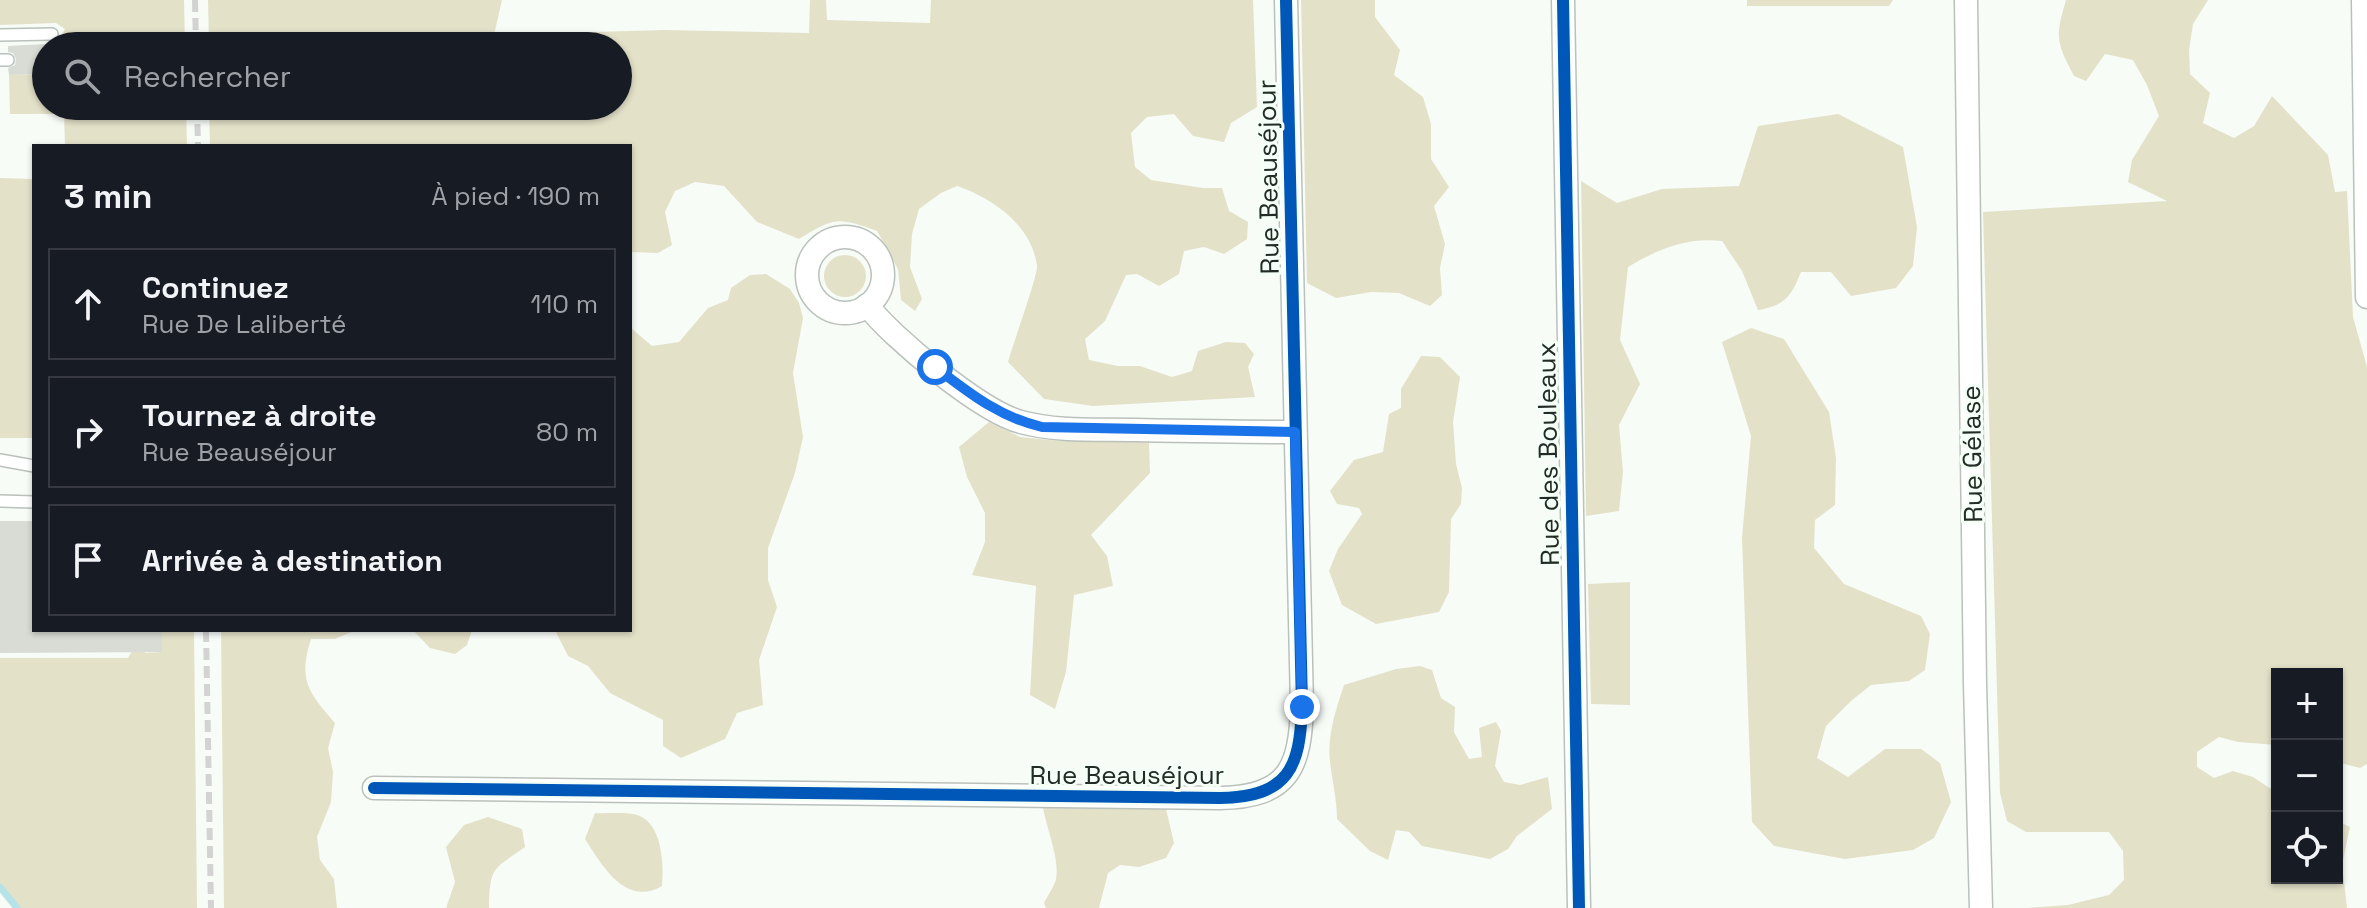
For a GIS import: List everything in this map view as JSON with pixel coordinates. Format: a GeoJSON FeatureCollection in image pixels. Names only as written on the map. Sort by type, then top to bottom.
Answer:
{"type":"FeatureCollection","features":[{"type":"Feature","properties":{"kind":"street","name":"Rue Beauséjour"},"geometry":{"type":"LineString","coordinates":[[374,788],[1220,798],[1247,796],[1281,780],[1291,770],[1301,737],[1302,707],[1286,0]]}},
{"type":"Feature","properties":{"kind":"street","name":"Rue des Bouleaux"},"geometry":{"type":"LineString","coordinates":[[1563,0],[1579,908]]}},
{"type":"Feature","properties":{"kind":"street","name":"Rue Gélase"},"geometry":{"type":"LineString","coordinates":[[1966,0],[1981,908]]}},
{"type":"Feature","properties":{"kind":"street"},"geometry":{"type":"LineString","coordinates":[[2363,0],[2367,297]]}},
{"type":"Feature","properties":{"kind":"street"},"geometry":{"type":"LineString","coordinates":[[867,305],[889,329],[935,367],[1000,414],[1018,421],[1070,429],[1295,432]]}},
{"type":"Feature","properties":{"kind":"lane"},"geometry":{"type":"LineString","coordinates":[[0,35],[32,34]]}},
{"type":"Feature","properties":{"kind":"lane"},"geometry":{"type":"LineString","coordinates":[[0,460],[32,466]]}},
{"type":"Feature","properties":{"kind":"lane"},"geometry":{"type":"LineString","coordinates":[[0,501],[32,502]]}},
{"type":"Feature","properties":{"kind":"shaded area"},"geometry":{"type":"Polygon","coordinates":[[[0,0],[184,0],[185,32],[63,32],[65,29],[56,23],[0,25],[0,0]]]}},
{"type":"Feature","properties":{"kind":"shaded area"},"geometry":{"type":"Polygon","coordinates":[[[208,0],[502,0],[495,32],[209,32],[208,0]]]}},
{"type":"Feature","properties":{"kind":"shaded area"},"geometry":{"type":"Polygon","coordinates":[[[810,0],[826,0],[827,20],[930,23],[931,0],[1253,0],[1257,107],[1231,123],[1224,142],[1193,136],[1174,114],[1147,117],[1131,133],[1135,167],[1151,180],[1222,188],[1229,211],[1248,222],[1247,239],[1224,254],[1204,247],[1184,251],[1179,274],[1159,286],[1137,274],[1126,275],[1105,321],[1085,339],[1089,360],[1118,366],[1140,366],[1172,377],[1192,371],[1198,351],[1226,342],[1245,343],[1254,354],[1248,367],[1255,397],[1093,406],[1044,399],[1008,362],[1036,272],[1034,251],[1019,226],[1008,215],[984,198],[957,186],[919,209],[912,234],[910,267],[922,299],[915,311],[901,300],[898,269],[877,231],[853,223],[837,222],[821,226],[799,239],[757,222],[724,186],[695,182],[675,191],[665,212],[672,245],[658,253],[632,252],[632,144],[210,144],[209,120],[632,120],[632,32],[596,32],[664,30],[809,33],[810,0]]]}},
{"type":"Feature","properties":{"kind":"shaded area"},"geometry":{"type":"Polygon","coordinates":[[[1301,0],[1375,0],[1375,17],[1400,50],[1394,75],[1423,97],[1431,124],[1431,159],[1449,187],[1434,206],[1445,244],[1440,268],[1442,295],[1430,306],[1399,293],[1371,292],[1336,298],[1307,283],[1301,0]]]}},
{"type":"Feature","properties":{"kind":"shaded area"},"geometry":{"type":"Polygon","coordinates":[[[1747,0],[1893,0],[1889,6],[1747,6],[1747,0]]]}},
{"type":"Feature","properties":{"kind":"shaded area"},"geometry":{"type":"Polygon","coordinates":[[[2066,0],[2208,0],[2193,24],[2189,50],[2190,74],[2210,93],[2203,123],[2234,138],[2254,126],[2272,96],[2328,155],[2335,192],[2347,191],[2353,317],[2367,367],[2367,764],[2360,768],[2343,764],[2343,668],[2271,668],[2271,745],[2219,737],[2197,752],[2197,767],[2214,778],[2233,771],[2253,777],[2271,789],[2271,884],[2343,884],[2343,874],[2347,908],[2026,908],[2068,905],[2109,895],[2124,880],[2123,851],[2109,832],[2026,832],[2007,821],[2000,793],[1983,212],[2167,201],[2128,182],[2132,160],[2159,116],[2133,60],[2105,54],[2086,81],[2074,76],[2061,47],[2060,23],[2066,0]]]}},
{"type":"Feature","properties":{"kind":"shaded area"},"geometry":{"type":"Polygon","coordinates":[[[32,74],[32,114],[10,114],[9,75],[32,74]]]}},
{"type":"Feature","properties":{"kind":"shaded area"},"geometry":{"type":"Polygon","coordinates":[[[1838,114],[1903,147],[1917,227],[1913,266],[1896,288],[1851,296],[1831,272],[1801,272],[1786,298],[1758,310],[1742,271],[1722,241],[1697,241],[1673,246],[1628,267],[1620,340],[1640,384],[1619,425],[1623,472],[1619,511],[1586,516],[1581,181],[1617,203],[1662,189],[1739,186],[1758,126],[1838,114]]]}},
{"type":"Feature","properties":{"kind":"shaded area"},"geometry":{"type":"Polygon","coordinates":[[[64,120],[186,120],[187,144],[65,144],[64,120]]]}},
{"type":"Feature","properties":{"kind":"shaded area"},"geometry":{"type":"Polygon","coordinates":[[[0,178],[32,179],[32,438],[0,438],[0,178]]]}},
{"type":"Feature","properties":{"kind":"shaded area"},"geometry":{"type":"Polygon","coordinates":[[[845,255],[860,261],[866,276],[860,291],[845,297],[830,291],[824,276],[830,261],[845,255]]]}},
{"type":"Feature","properties":{"kind":"shaded area"},"geometry":{"type":"Polygon","coordinates":[[[766,274],[790,289],[799,303],[803,318],[793,373],[803,437],[795,473],[768,548],[768,580],[777,607],[759,660],[763,705],[737,713],[725,739],[681,758],[663,746],[663,720],[610,693],[588,666],[568,656],[556,632],[632,632],[632,329],[652,346],[679,342],[708,308],[728,300],[731,288],[750,275],[766,274]]]}},
{"type":"Feature","properties":{"kind":"shaded area"},"geometry":{"type":"Polygon","coordinates":[[[1751,328],[1784,339],[1829,412],[1836,458],[1835,505],[1815,520],[1814,548],[1844,584],[1921,616],[1930,634],[1925,670],[1909,681],[1871,685],[1851,701],[1826,726],[1817,758],[1848,777],[1885,749],[1921,749],[1940,763],[1951,802],[1934,838],[1913,850],[1845,859],[1774,846],[1752,822],[1742,538],[1751,436],[1722,342],[1751,328]]]}},
{"type":"Feature","properties":{"kind":"shaded area"},"geometry":{"type":"Polygon","coordinates":[[[1421,356],[1440,357],[1460,377],[1453,422],[1456,464],[1462,488],[1461,504],[1451,519],[1449,592],[1439,612],[1376,624],[1342,605],[1329,571],[1338,549],[1362,514],[1359,508],[1337,504],[1330,491],[1354,460],[1383,452],[1389,414],[1401,408],[1401,389],[1421,356]]]}},
{"type":"Feature","properties":{"kind":"shaded area"},"geometry":{"type":"Polygon","coordinates":[[[989,422],[1020,437],[1060,441],[1149,442],[1150,473],[1091,535],[1107,556],[1113,586],[1074,595],[1066,672],[1055,709],[1030,695],[1036,586],[972,575],[985,542],[985,513],[967,477],[959,447],[989,422]]]}},
{"type":"Feature","properties":{"kind":"shaded area"},"geometry":{"type":"Polygon","coordinates":[[[1630,582],[1630,705],[1591,704],[1588,584],[1630,582]]]}},
{"type":"Feature","properties":{"kind":"shaded area"},"geometry":{"type":"Polygon","coordinates":[[[143,632],[145,653],[162,652],[162,632],[194,632],[197,908],[12,908],[12,903],[0,889],[0,658],[128,658],[143,632]]]}},
{"type":"Feature","properties":{"kind":"shaded area"},"geometry":{"type":"Polygon","coordinates":[[[221,632],[351,632],[335,639],[311,639],[305,665],[312,694],[335,723],[328,748],[333,772],[331,802],[317,837],[320,860],[334,879],[337,908],[224,908],[221,632]]]}},
{"type":"Feature","properties":{"kind":"shaded area"},"geometry":{"type":"Polygon","coordinates":[[[415,632],[471,632],[467,645],[455,654],[430,648],[415,632]]]}},
{"type":"Feature","properties":{"kind":"shaded area"},"geometry":{"type":"Polygon","coordinates":[[[1420,666],[1432,670],[1441,698],[1455,707],[1454,732],[1469,759],[1482,757],[1479,728],[1496,722],[1501,731],[1495,766],[1504,782],[1520,785],[1548,777],[1552,809],[1517,836],[1508,849],[1490,859],[1422,846],[1409,832],[1396,830],[1388,860],[1370,851],[1337,819],[1330,742],[1344,685],[1396,669],[1420,666]]]}},
{"type":"Feature","properties":{"kind":"shaded area"},"geometry":{"type":"Polygon","coordinates":[[[1043,808],[1166,809],[1174,843],[1166,858],[1139,867],[1120,865],[1108,873],[1099,908],[1046,908],[1044,903],[1057,872],[1043,808]]]}},
{"type":"Feature","properties":{"kind":"shaded area"},"geometry":{"type":"Polygon","coordinates":[[[595,813],[630,814],[647,821],[660,846],[662,886],[637,891],[627,888],[608,872],[585,839],[595,813]]]}},
{"type":"Feature","properties":{"kind":"shaded area"},"geometry":{"type":"Polygon","coordinates":[[[488,817],[522,829],[525,847],[495,870],[489,908],[446,908],[455,882],[446,847],[464,825],[488,817]]]}},
{"type":"Feature","properties":{"kind":"shaded area"},"geometry":{"type":"Polygon","coordinates":[[[2343,824],[2350,827],[2343,860],[2343,824]]]}},
{"type":"Feature","properties":{"kind":"building"},"geometry":{"type":"Polygon","coordinates":[[[32,45],[32,74],[9,75],[8,68],[15,65],[16,59],[13,53],[8,52],[8,46],[32,45]]]}},
{"type":"Feature","properties":{"kind":"building"},"geometry":{"type":"Polygon","coordinates":[[[0,521],[32,521],[32,632],[162,632],[162,652],[0,653],[0,521]]]}},
{"type":"Feature","properties":{"kind":"waterway"},"geometry":{"type":"LineString","coordinates":[[0,887],[17,908]]}},
{"type":"Feature","properties":{"kind":"railway"},"geometry":{"type":"LineString","coordinates":[[195,0],[196,32]]}},
{"type":"Feature","properties":{"kind":"railway"},"geometry":{"type":"LineString","coordinates":[[197,120],[198,144]]}},
{"type":"Feature","properties":{"kind":"railway"},"geometry":{"type":"LineString","coordinates":[[206,632],[211,908]]}},
{"type":"Feature","properties":{"kind":"cycle path"},"geometry":{"type":"LineString","coordinates":[[374,788],[1220,798],[1262,792],[1276,785],[1293,762],[1301,728],[1302,707],[1286,0]]}},
{"type":"Feature","properties":{"kind":"cycle path"},"geometry":{"type":"LineString","coordinates":[[1563,0],[1579,908]]}},
{"type":"Feature","properties":{"kind":"route"},"geometry":{"type":"LineString","coordinates":[[935,367],[1000,414],[1042,427],[1295,432],[1302,707]]}}]}
